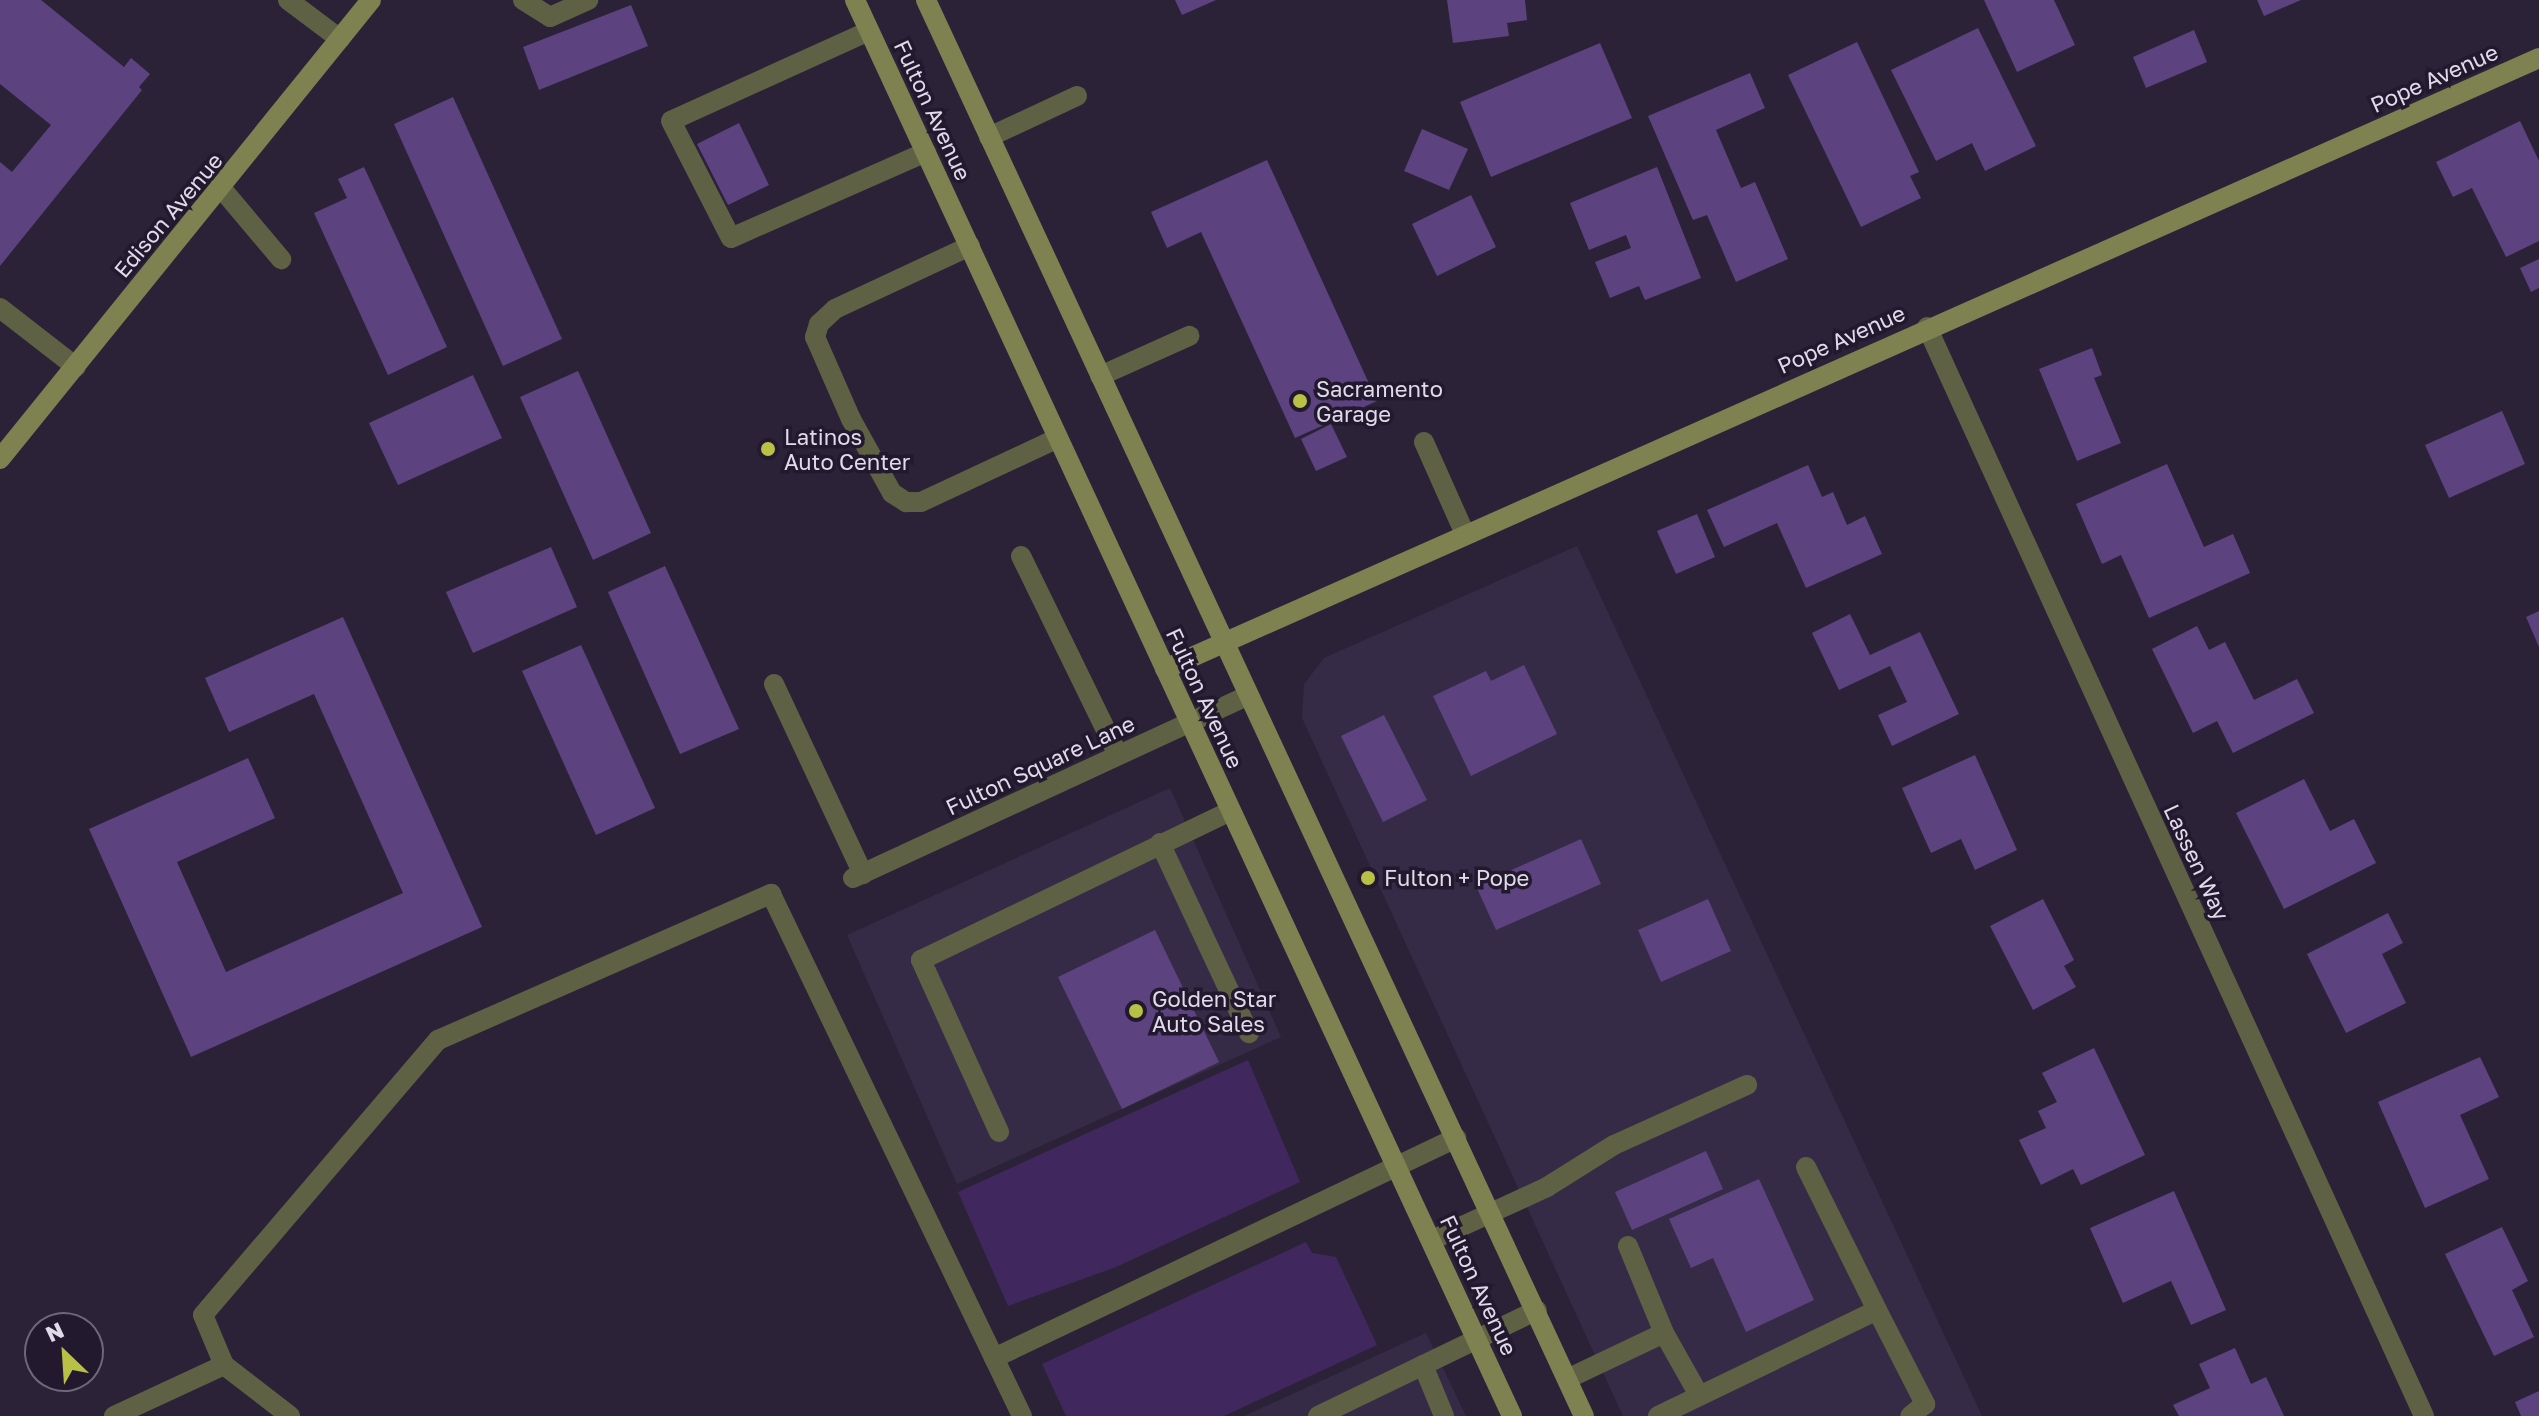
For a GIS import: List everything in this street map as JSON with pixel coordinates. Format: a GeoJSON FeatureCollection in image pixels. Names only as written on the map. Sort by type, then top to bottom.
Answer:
{"type":"FeatureCollection","features":[{"type":"Feature","properties":{"kind":"main road","name":"Edison Avenue"},"geometry":{"type":"LineString","coordinates":[[0,459],[222,189],[371,0]]}},
{"type":"Feature","properties":{"kind":"main road","name":"Fulton Avenue"},"geometry":{"type":"LineString","coordinates":[[855,0],[1512,1416]]}},
{"type":"Feature","properties":{"kind":"main road","name":"Fulton Avenue"},"geometry":{"type":"LineString","coordinates":[[926,0],[1584,1416]]}},
{"type":"Feature","properties":{"kind":"main road","name":"Pope Avenue"},"geometry":{"type":"LineString","coordinates":[[1165,669],[1927,327],[2539,58]]}},
{"type":"Feature","properties":{"kind":"street"},"geometry":{"type":"LineString","coordinates":[[288,0],[340,39]]}},
{"type":"Feature","properties":{"kind":"street"},"geometry":{"type":"LineString","coordinates":[[523,0],[550,17],[588,0]]}},
{"type":"Feature","properties":{"kind":"street"},"geometry":{"type":"LineString","coordinates":[[869,31],[671,121],[731,238],[926,152]]}},
{"type":"Feature","properties":{"kind":"street"},"geometry":{"type":"LineString","coordinates":[[989,137],[1077,96]]}},
{"type":"Feature","properties":{"kind":"street"},"geometry":{"type":"LineString","coordinates":[[222,189],[281,259]]}},
{"type":"Feature","properties":{"kind":"street"},"geometry":{"type":"LineString","coordinates":[[970,246],[835,309],[819,324],[815,337],[851,419],[892,493],[906,502],[921,502],[1058,438]]}},
{"type":"Feature","properties":{"kind":"street"},"geometry":{"type":"LineString","coordinates":[[0,308],[76,367]]}},
{"type":"Feature","properties":{"kind":"street","name":"Lassen Way"},"geometry":{"type":"LineString","coordinates":[[1927,327],[2424,1416]]}},
{"type":"Feature","properties":{"kind":"street"},"geometry":{"type":"LineString","coordinates":[[1100,376],[1189,336]]}},
{"type":"Feature","properties":{"kind":"street"},"geometry":{"type":"LineString","coordinates":[[1424,442],[1465,534]]}},
{"type":"Feature","properties":{"kind":"street"},"geometry":{"type":"LineString","coordinates":[[1021,556],[1118,755]]}},
{"type":"Feature","properties":{"kind":"street","name":"Fulton Square Lane"},"geometry":{"type":"LineString","coordinates":[[774,684],[858,876],[1247,696]]}},
{"type":"Feature","properties":{"kind":"street"},"geometry":{"type":"LineString","coordinates":[[999,1132],[921,960],[1231,811]]}},
{"type":"Feature","properties":{"kind":"street"},"geometry":{"type":"LineString","coordinates":[[1160,843],[1249,1033]]}},
{"type":"Feature","properties":{"kind":"street"},"geometry":{"type":"LineString","coordinates":[[290,1416],[224,1365],[203,1315],[438,1040],[771,894],[1022,1416]]}},
{"type":"Feature","properties":{"kind":"street"},"geometry":{"type":"LineString","coordinates":[[1432,1240],[1492,1214],[1614,1145],[1747,1085]]}},
{"type":"Feature","properties":{"kind":"street"},"geometry":{"type":"LineString","coordinates":[[994,1358],[1456,1138]]}},
{"type":"Feature","properties":{"kind":"street"},"geometry":{"type":"LineString","coordinates":[[1806,1167],[1925,1404],[1910,1416]]}},
{"type":"Feature","properties":{"kind":"street"},"geometry":{"type":"LineString","coordinates":[[1628,1246],[1664,1333],[1699,1395]]}},
{"type":"Feature","properties":{"kind":"street"},"geometry":{"type":"LineString","coordinates":[[1318,1416],[1537,1310]]}},
{"type":"Feature","properties":{"kind":"street"},"geometry":{"type":"LineString","coordinates":[[1658,1416],[1877,1310]]}},
{"type":"Feature","properties":{"kind":"street"},"geometry":{"type":"LineString","coordinates":[[1567,1379],[1664,1333]]}},
{"type":"Feature","properties":{"kind":"street"},"geometry":{"type":"LineString","coordinates":[[118,1414],[224,1365]]}},
{"type":"Feature","properties":{"kind":"street"},"geometry":{"type":"LineString","coordinates":[[1423,1365],[1444,1416]]}},
{"type":"Feature","properties":{"kind":"shaded area"},"geometry":{"type":"Polygon","coordinates":[[[1577,546],[1982,1416],[1623,1416],[1302,718],[1304,684],[1324,658],[1577,546]]]}},
{"type":"Feature","properties":{"kind":"shaded area"},"geometry":{"type":"Polygon","coordinates":[[[1170,788],[1281,1037],[957,1184],[847,935],[1170,788]]]}},
{"type":"Feature","properties":{"kind":"shaded area"},"geometry":{"type":"Polygon","coordinates":[[[1248,1060],[1300,1182],[1116,1267],[1008,1306],[958,1192],[1248,1060]]]}},
{"type":"Feature","properties":{"kind":"shaded area"},"geometry":{"type":"Polygon","coordinates":[[[1306,1242],[1312,1253],[1336,1257],[1377,1345],[1224,1416],[1066,1416],[1042,1364],[1306,1242]]]}},
{"type":"Feature","properties":{"kind":"shaded area"},"geometry":{"type":"Polygon","coordinates":[[[1426,1333],[1466,1416],[1244,1416],[1426,1333]]]}},
{"type":"Feature","properties":{"kind":"building"},"geometry":{"type":"Polygon","coordinates":[[[0,0],[41,0],[124,67],[131,58],[150,74],[139,87],[142,90],[0,266],[0,162],[12,172],[51,125],[0,84],[0,0]]]}},
{"type":"Feature","properties":{"kind":"building"},"geometry":{"type":"Polygon","coordinates":[[[1175,0],[1216,0],[1182,15],[1175,0]]]}},
{"type":"Feature","properties":{"kind":"building"},"geometry":{"type":"Polygon","coordinates":[[[1447,0],[1525,0],[1527,20],[1507,23],[1509,36],[1453,43],[1447,0]]]}},
{"type":"Feature","properties":{"kind":"building"},"geometry":{"type":"Polygon","coordinates":[[[1984,0],[2054,0],[2075,45],[2017,72],[1984,0]]]}},
{"type":"Feature","properties":{"kind":"building"},"geometry":{"type":"Polygon","coordinates":[[[2257,0],[2301,0],[2264,16],[2257,0]]]}},
{"type":"Feature","properties":{"kind":"building"},"geometry":{"type":"Polygon","coordinates":[[[631,5],[648,46],[539,90],[523,47],[631,5]]]}},
{"type":"Feature","properties":{"kind":"building"},"geometry":{"type":"Polygon","coordinates":[[[1978,28],[2036,146],[1985,171],[1972,143],[1936,161],[1891,70],[1978,28]]]}},
{"type":"Feature","properties":{"kind":"building"},"geometry":{"type":"Polygon","coordinates":[[[2194,30],[2207,62],[2146,88],[2133,57],[2194,30]]]}},
{"type":"Feature","properties":{"kind":"building"},"geometry":{"type":"Polygon","coordinates":[[[1857,42],[1919,172],[1910,176],[1921,198],[1861,227],[1788,75],[1857,42]]]}},
{"type":"Feature","properties":{"kind":"building"},"geometry":{"type":"Polygon","coordinates":[[[1600,43],[1632,118],[1491,177],[1460,102],[1600,43]]]}},
{"type":"Feature","properties":{"kind":"building"},"geometry":{"type":"Polygon","coordinates":[[[1750,73],[1765,108],[1716,130],[1741,188],[1755,182],[1788,259],[1736,282],[1707,215],[1693,220],[1648,116],[1750,73]]]}},
{"type":"Feature","properties":{"kind":"building"},"geometry":{"type":"Polygon","coordinates":[[[453,97],[562,339],[503,366],[394,124],[453,97]]]}},
{"type":"Feature","properties":{"kind":"building"},"geometry":{"type":"Polygon","coordinates":[[[2520,121],[2539,161],[2539,241],[2506,257],[2472,188],[2453,197],[2436,162],[2520,121]]]}},
{"type":"Feature","properties":{"kind":"building"},"geometry":{"type":"Polygon","coordinates":[[[739,123],[769,185],[728,205],[697,144],[739,123]]]}},
{"type":"Feature","properties":{"kind":"building"},"geometry":{"type":"Polygon","coordinates":[[[1422,129],[1468,149],[1449,190],[1404,171],[1422,129]]]}},
{"type":"Feature","properties":{"kind":"building"},"geometry":{"type":"Polygon","coordinates":[[[1267,160],[1377,401],[1295,438],[1201,232],[1167,248],[1151,212],[1267,160]]]}},
{"type":"Feature","properties":{"kind":"building"},"geometry":{"type":"Polygon","coordinates":[[[364,167],[447,347],[388,375],[314,213],[347,198],[338,179],[364,167]]]}},
{"type":"Feature","properties":{"kind":"building"},"geometry":{"type":"Polygon","coordinates":[[[1657,167],[1701,278],[1645,300],[1639,286],[1610,298],[1595,262],[1631,248],[1626,235],[1589,250],[1570,203],[1657,167]]]}},
{"type":"Feature","properties":{"kind":"building"},"geometry":{"type":"Polygon","coordinates":[[[1471,195],[1496,247],[1437,276],[1412,224],[1471,195]]]}},
{"type":"Feature","properties":{"kind":"building"},"geometry":{"type":"Polygon","coordinates":[[[2539,259],[2539,288],[2531,292],[2520,268],[2539,259]]]}},
{"type":"Feature","properties":{"kind":"building"},"geometry":{"type":"Polygon","coordinates":[[[2092,348],[2102,375],[2094,378],[2121,443],[2077,461],[2039,369],[2092,348]]]}},
{"type":"Feature","properties":{"kind":"building"},"geometry":{"type":"Polygon","coordinates":[[[578,371],[651,533],[593,560],[520,397],[578,371]]]}},
{"type":"Feature","properties":{"kind":"building"},"geometry":{"type":"Polygon","coordinates":[[[473,375],[502,438],[398,485],[369,423],[473,375]]]}},
{"type":"Feature","properties":{"kind":"building"},"geometry":{"type":"Polygon","coordinates":[[[2502,411],[2525,464],[2449,498],[2425,445],[2502,411]]]}},
{"type":"Feature","properties":{"kind":"building"},"geometry":{"type":"Polygon","coordinates":[[[1331,424],[1347,457],[1316,471],[1301,439],[1331,424]]]}},
{"type":"Feature","properties":{"kind":"building"},"geometry":{"type":"Polygon","coordinates":[[[2167,464],[2204,547],[2233,534],[2250,573],[2149,618],[2121,555],[2102,564],[2076,504],[2167,464]]]}},
{"type":"Feature","properties":{"kind":"building"},"geometry":{"type":"Polygon","coordinates":[[[1808,465],[1822,497],[1833,492],[1847,525],[1865,516],[1882,554],[1806,588],[1777,523],[1724,547],[1707,510],[1808,465]]]}},
{"type":"Feature","properties":{"kind":"building"},"geometry":{"type":"Polygon","coordinates":[[[1697,514],[1715,557],[1676,574],[1657,531],[1697,514]]]}},
{"type":"Feature","properties":{"kind":"building"},"geometry":{"type":"Polygon","coordinates":[[[551,547],[577,607],[473,653],[446,592],[551,547]]]}},
{"type":"Feature","properties":{"kind":"building"},"geometry":{"type":"Polygon","coordinates":[[[665,566],[739,729],[680,754],[608,592],[665,566]]]}},
{"type":"Feature","properties":{"kind":"building"},"geometry":{"type":"Polygon","coordinates":[[[2539,611],[2539,647],[2526,617],[2539,611]]]}},
{"type":"Feature","properties":{"kind":"building"},"geometry":{"type":"Polygon","coordinates":[[[1850,614],[1870,655],[1920,632],[1959,714],[1892,746],[1878,715],[1907,702],[1890,666],[1839,690],[1812,633],[1850,614]]]}},
{"type":"Feature","properties":{"kind":"building"},"geometry":{"type":"Polygon","coordinates":[[[343,617],[482,927],[191,1057],[89,829],[248,758],[275,818],[177,862],[226,972],[403,893],[314,694],[229,732],[205,678],[343,617]]]}},
{"type":"Feature","properties":{"kind":"building"},"geometry":{"type":"Polygon","coordinates":[[[2197,626],[2209,650],[2225,642],[2254,700],[2297,679],[2314,713],[2233,753],[2217,721],[2193,733],[2152,649],[2197,626]]]}},
{"type":"Feature","properties":{"kind":"building"},"geometry":{"type":"Polygon","coordinates":[[[581,645],[655,808],[596,835],[522,671],[581,645]]]}},
{"type":"Feature","properties":{"kind":"building"},"geometry":{"type":"Polygon","coordinates":[[[1524,665],[1557,734],[1471,776],[1433,696],[1486,671],[1491,681],[1524,665]]]}},
{"type":"Feature","properties":{"kind":"building"},"geometry":{"type":"Polygon","coordinates":[[[1384,715],[1427,800],[1383,822],[1341,736],[1384,715]]]}},
{"type":"Feature","properties":{"kind":"building"},"geometry":{"type":"Polygon","coordinates":[[[1975,755],[2017,850],[1975,870],[1961,839],[1931,853],[1902,788],[1975,755]]]}},
{"type":"Feature","properties":{"kind":"building"},"geometry":{"type":"Polygon","coordinates":[[[2304,779],[2330,831],[2354,819],[2376,863],[2284,909],[2236,813],[2304,779]]]}},
{"type":"Feature","properties":{"kind":"building"},"geometry":{"type":"Polygon","coordinates":[[[1581,839],[1601,884],[1496,930],[1476,886],[1581,839]]]}},
{"type":"Feature","properties":{"kind":"building"},"geometry":{"type":"Polygon","coordinates":[[[1708,899],[1731,951],[1661,982],[1638,930],[1708,899]]]}},
{"type":"Feature","properties":{"kind":"building"},"geometry":{"type":"Polygon","coordinates":[[[2043,899],[2074,960],[2064,966],[2076,987],[2033,1010],[1990,926],[2043,899]]]}},
{"type":"Feature","properties":{"kind":"building"},"geometry":{"type":"Polygon","coordinates":[[[2388,913],[2403,943],[2382,954],[2406,1003],[2346,1033],[2307,954],[2388,913]]]}},
{"type":"Feature","properties":{"kind":"building"},"geometry":{"type":"Polygon","coordinates":[[[1155,930],[1219,1062],[1122,1109],[1058,977],[1155,930]]]}},
{"type":"Feature","properties":{"kind":"building"},"geometry":{"type":"Polygon","coordinates":[[[2094,1048],[2145,1155],[2081,1185],[2073,1169],[2041,1185],[2019,1140],[2046,1128],[2038,1111],[2057,1102],[2042,1073],[2094,1048]]]}},
{"type":"Feature","properties":{"kind":"building"},"geometry":{"type":"Polygon","coordinates":[[[2480,1057],[2499,1097],[2460,1115],[2489,1179],[2425,1208],[2378,1102],[2480,1057]]]}},
{"type":"Feature","properties":{"kind":"building"},"geometry":{"type":"Polygon","coordinates":[[[1706,1151],[1723,1189],[1632,1230],[1615,1192],[1706,1151]]]}},
{"type":"Feature","properties":{"kind":"building"},"geometry":{"type":"Polygon","coordinates":[[[1759,1179],[1814,1300],[1746,1332],[1713,1258],[1691,1268],[1669,1219],[1759,1179]]]}},
{"type":"Feature","properties":{"kind":"building"},"geometry":{"type":"Polygon","coordinates":[[[2174,1191],[2226,1310],[2191,1325],[2171,1281],[2123,1303],[2090,1228],[2174,1191]]]}},
{"type":"Feature","properties":{"kind":"building"},"geometry":{"type":"Polygon","coordinates":[[[2502,1227],[2528,1281],[2512,1290],[2534,1337],[2494,1356],[2445,1254],[2502,1227]]]}},
{"type":"Feature","properties":{"kind":"building"},"geometry":{"type":"Polygon","coordinates":[[[2235,1348],[2251,1384],[2266,1377],[2284,1416],[2179,1416],[2173,1405],[2210,1388],[2199,1364],[2235,1348]]]}},
{"type":"Feature","properties":{"kind":"building"},"geometry":{"type":"Polygon","coordinates":[[[2539,1391],[2539,1416],[2521,1416],[2515,1402],[2539,1391]]]}},
{"type":"Feature","properties":{"kind":"place","name":"Sacramento Garage"},"geometry":{"type":"Point","coordinates":[1300,401]}},
{"type":"Feature","properties":{"kind":"place","name":"Latinos Auto Center"},"geometry":{"type":"Point","coordinates":[768,449]}},
{"type":"Feature","properties":{"kind":"place","name":"Fulton + Pope"},"geometry":{"type":"Point","coordinates":[1368,878]}},
{"type":"Feature","properties":{"kind":"place","name":"Golden Star Auto Sales"},"geometry":{"type":"Point","coordinates":[1136,1011]}}]}
